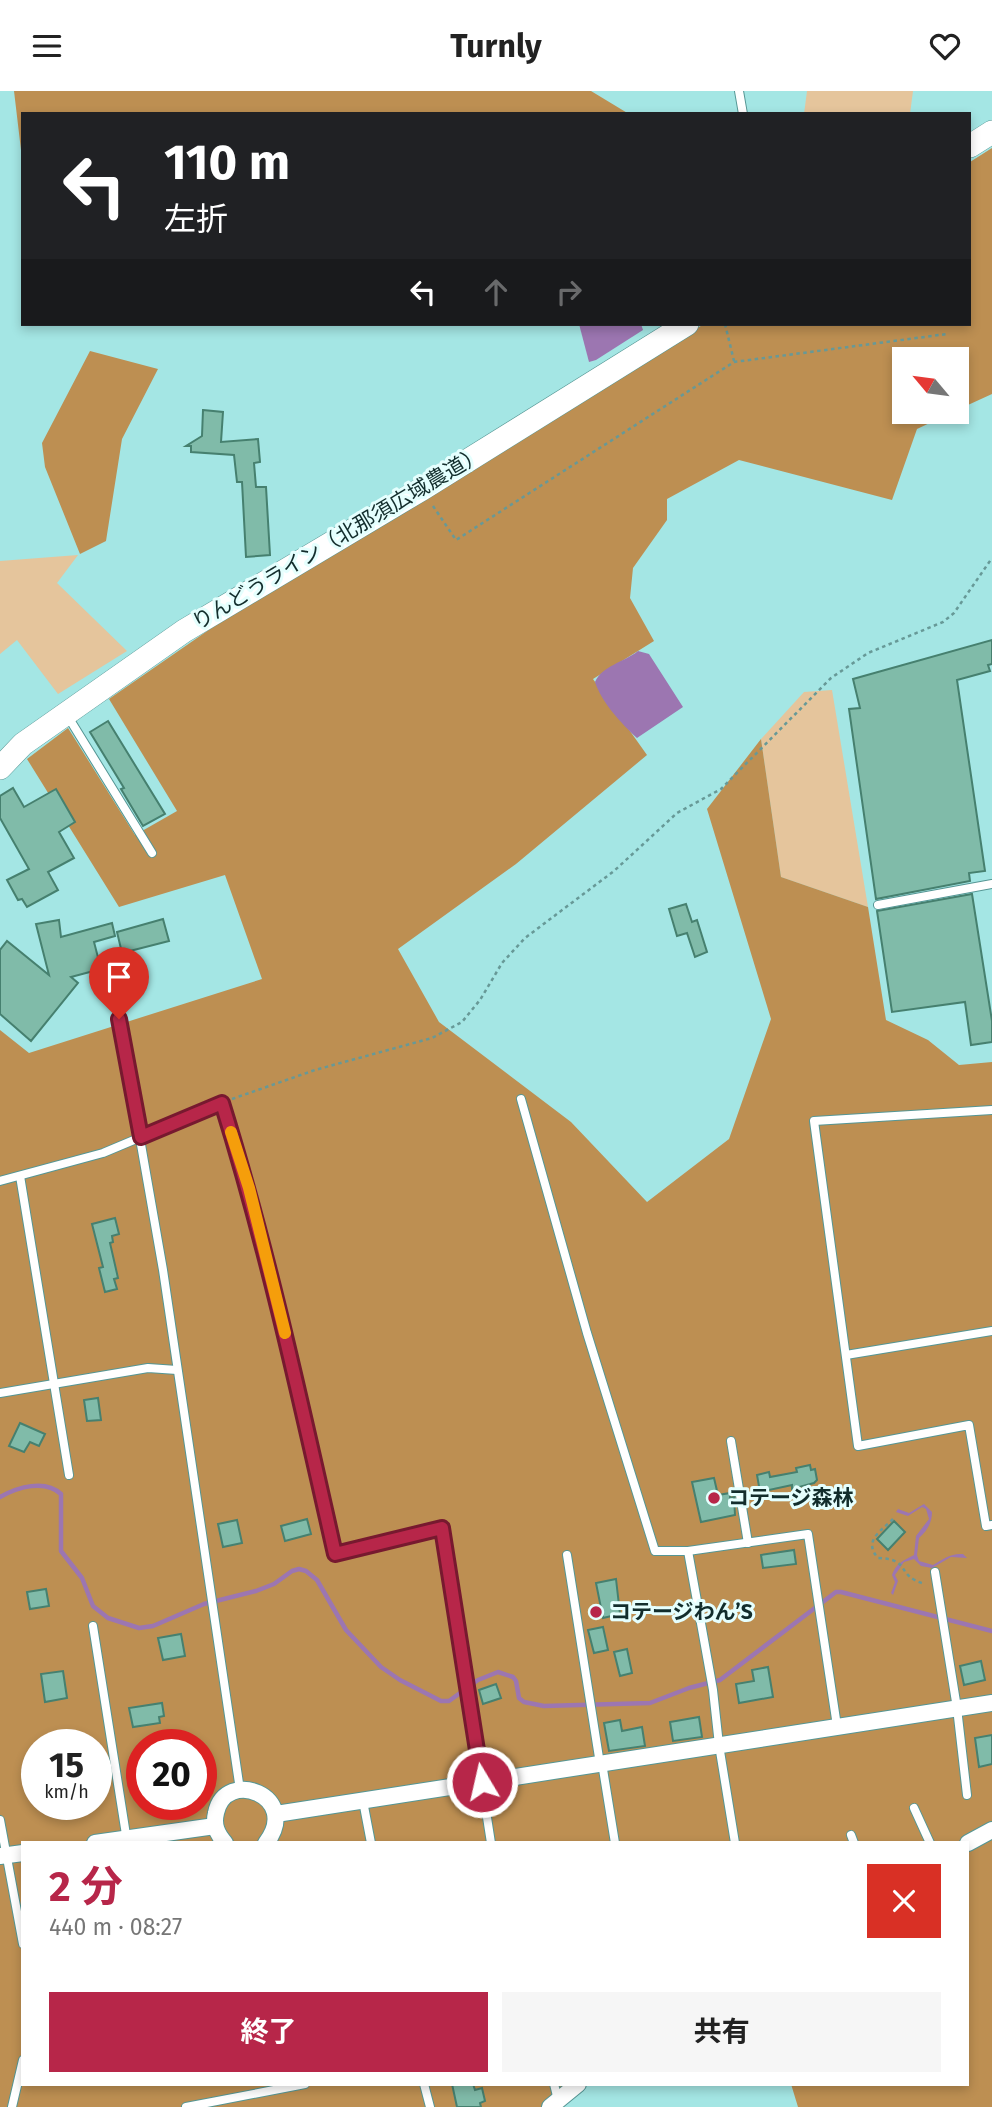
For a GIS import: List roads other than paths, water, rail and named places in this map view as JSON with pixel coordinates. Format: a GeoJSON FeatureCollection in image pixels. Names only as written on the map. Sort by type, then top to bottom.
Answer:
{"type":"FeatureCollection","features":[{"type":"Feature","properties":{"kind":"street"},"geometry":{"type":"LineString","coordinates":[[971,145],[992,132]]}},
{"type":"Feature","properties":{"kind":"street","name":"りんどうライン（北那須広域農道）"},"geometry":{"type":"LineString","coordinates":[[0,768],[23,744],[184,631],[422,489],[684,326]]}},
{"type":"Feature","properties":{"kind":"street"},"geometry":{"type":"LineString","coordinates":[[276,1814],[992,1703]]}},
{"type":"Feature","properties":{"kind":"street"},"geometry":{"type":"LineString","coordinates":[[223,1841],[215,1826],[217,1808],[230,1793],[240,1790],[258,1792],[266,1798],[276,1814],[272,1834],[267,1841]]}},
{"type":"Feature","properties":{"kind":"street"},"geometry":{"type":"LineString","coordinates":[[127,1840],[215,1826]]}},
{"type":"Feature","properties":{"kind":"street"},"geometry":{"type":"LineString","coordinates":[[969,1842],[992,1831]]}},
{"type":"Feature","properties":{"kind":"street"},"geometry":{"type":"LineString","coordinates":[[554,2097],[574,2086]]}},
{"type":"Feature","properties":{"kind":"lane"},"geometry":{"type":"LineString","coordinates":[[739,91],[743,112]]}},
{"type":"Feature","properties":{"kind":"lane"},"geometry":{"type":"LineString","coordinates":[[66,712],[152,853]]}},
{"type":"Feature","properties":{"kind":"lane"},"geometry":{"type":"LineString","coordinates":[[878,905],[992,884]]}},
{"type":"Feature","properties":{"kind":"lane"},"geometry":{"type":"LineString","coordinates":[[119,1019],[141,1137],[240,1790]]}},
{"type":"Feature","properties":{"kind":"lane"},"geometry":{"type":"LineString","coordinates":[[521,1099],[572,1281],[655,1551],[688,1551],[808,1534],[837,1726]]}},
{"type":"Feature","properties":{"kind":"lane"},"geometry":{"type":"LineString","coordinates":[[0,1181],[103,1153],[222,1103],[249,1188],[282,1318],[335,1554],[442,1528],[491,1841]]}},
{"type":"Feature","properties":{"kind":"lane"},"geometry":{"type":"LineString","coordinates":[[992,1110],[814,1121],[858,1446],[969,1425],[986,1526],[992,1525]]}},
{"type":"Feature","properties":{"kind":"lane"},"geometry":{"type":"LineString","coordinates":[[20,1176],[69,1475]]}},
{"type":"Feature","properties":{"kind":"lane"},"geometry":{"type":"LineString","coordinates":[[846,1355],[992,1331]]}},
{"type":"Feature","properties":{"kind":"lane"},"geometry":{"type":"LineString","coordinates":[[0,1393],[148,1368],[177,1370]]}},
{"type":"Feature","properties":{"kind":"lane"},"geometry":{"type":"LineString","coordinates":[[731,1441],[748,1543]]}},
{"type":"Feature","properties":{"kind":"lane"},"geometry":{"type":"LineString","coordinates":[[688,1551],[713,1690],[735,1841]]}},
{"type":"Feature","properties":{"kind":"lane"},"geometry":{"type":"LineString","coordinates":[[567,1555],[615,1841]]}},
{"type":"Feature","properties":{"kind":"lane"},"geometry":{"type":"LineString","coordinates":[[935,1572],[957,1708],[967,1795]]}},
{"type":"Feature","properties":{"kind":"lane"},"geometry":{"type":"LineString","coordinates":[[93,1626],[127,1840]]}},
{"type":"Feature","properties":{"kind":"lane"},"geometry":{"type":"LineString","coordinates":[[363,1801],[371,1841]]}},
{"type":"Feature","properties":{"kind":"lane"},"geometry":{"type":"LineString","coordinates":[[914,1808],[929,1841]]}},
{"type":"Feature","properties":{"kind":"lane"},"geometry":{"type":"LineString","coordinates":[[0,1820],[10,1855],[21,1930]]}},
{"type":"Feature","properties":{"kind":"lane"},"geometry":{"type":"LineString","coordinates":[[12,2107],[21,2070]]}},
{"type":"Feature","properties":{"kind":"lane"},"geometry":{"type":"LineString","coordinates":[[186,2107],[295,2086]]}},
{"type":"Feature","properties":{"kind":"lane"},"geometry":{"type":"LineString","coordinates":[[425,2086],[430,2107]]}},
{"type":"Feature","properties":{"kind":"waterway"},"geometry":{"type":"LineString","coordinates":[[0,1497],[31,1486],[55,1489],[61,1494],[61,1551],[82,1578],[93,1606],[108,1618],[139,1628],[153,1626],[204,1604],[274,1584],[299,1569],[317,1580],[346,1630],[381,1667],[441,1701],[449,1701],[478,1680],[498,1672],[513,1677],[519,1698],[524,1702],[544,1706],[650,1703],[720,1680],[836,1592],[992,1631]]}},
{"type":"Feature","properties":{"kind":"place","name":"コテージ森林"},"geometry":{"type":"Point","coordinates":[714,1498]}},
{"type":"Feature","properties":{"kind":"place","name":"コテージわん’S"},"geometry":{"type":"Point","coordinates":[596,1612]}}]}
